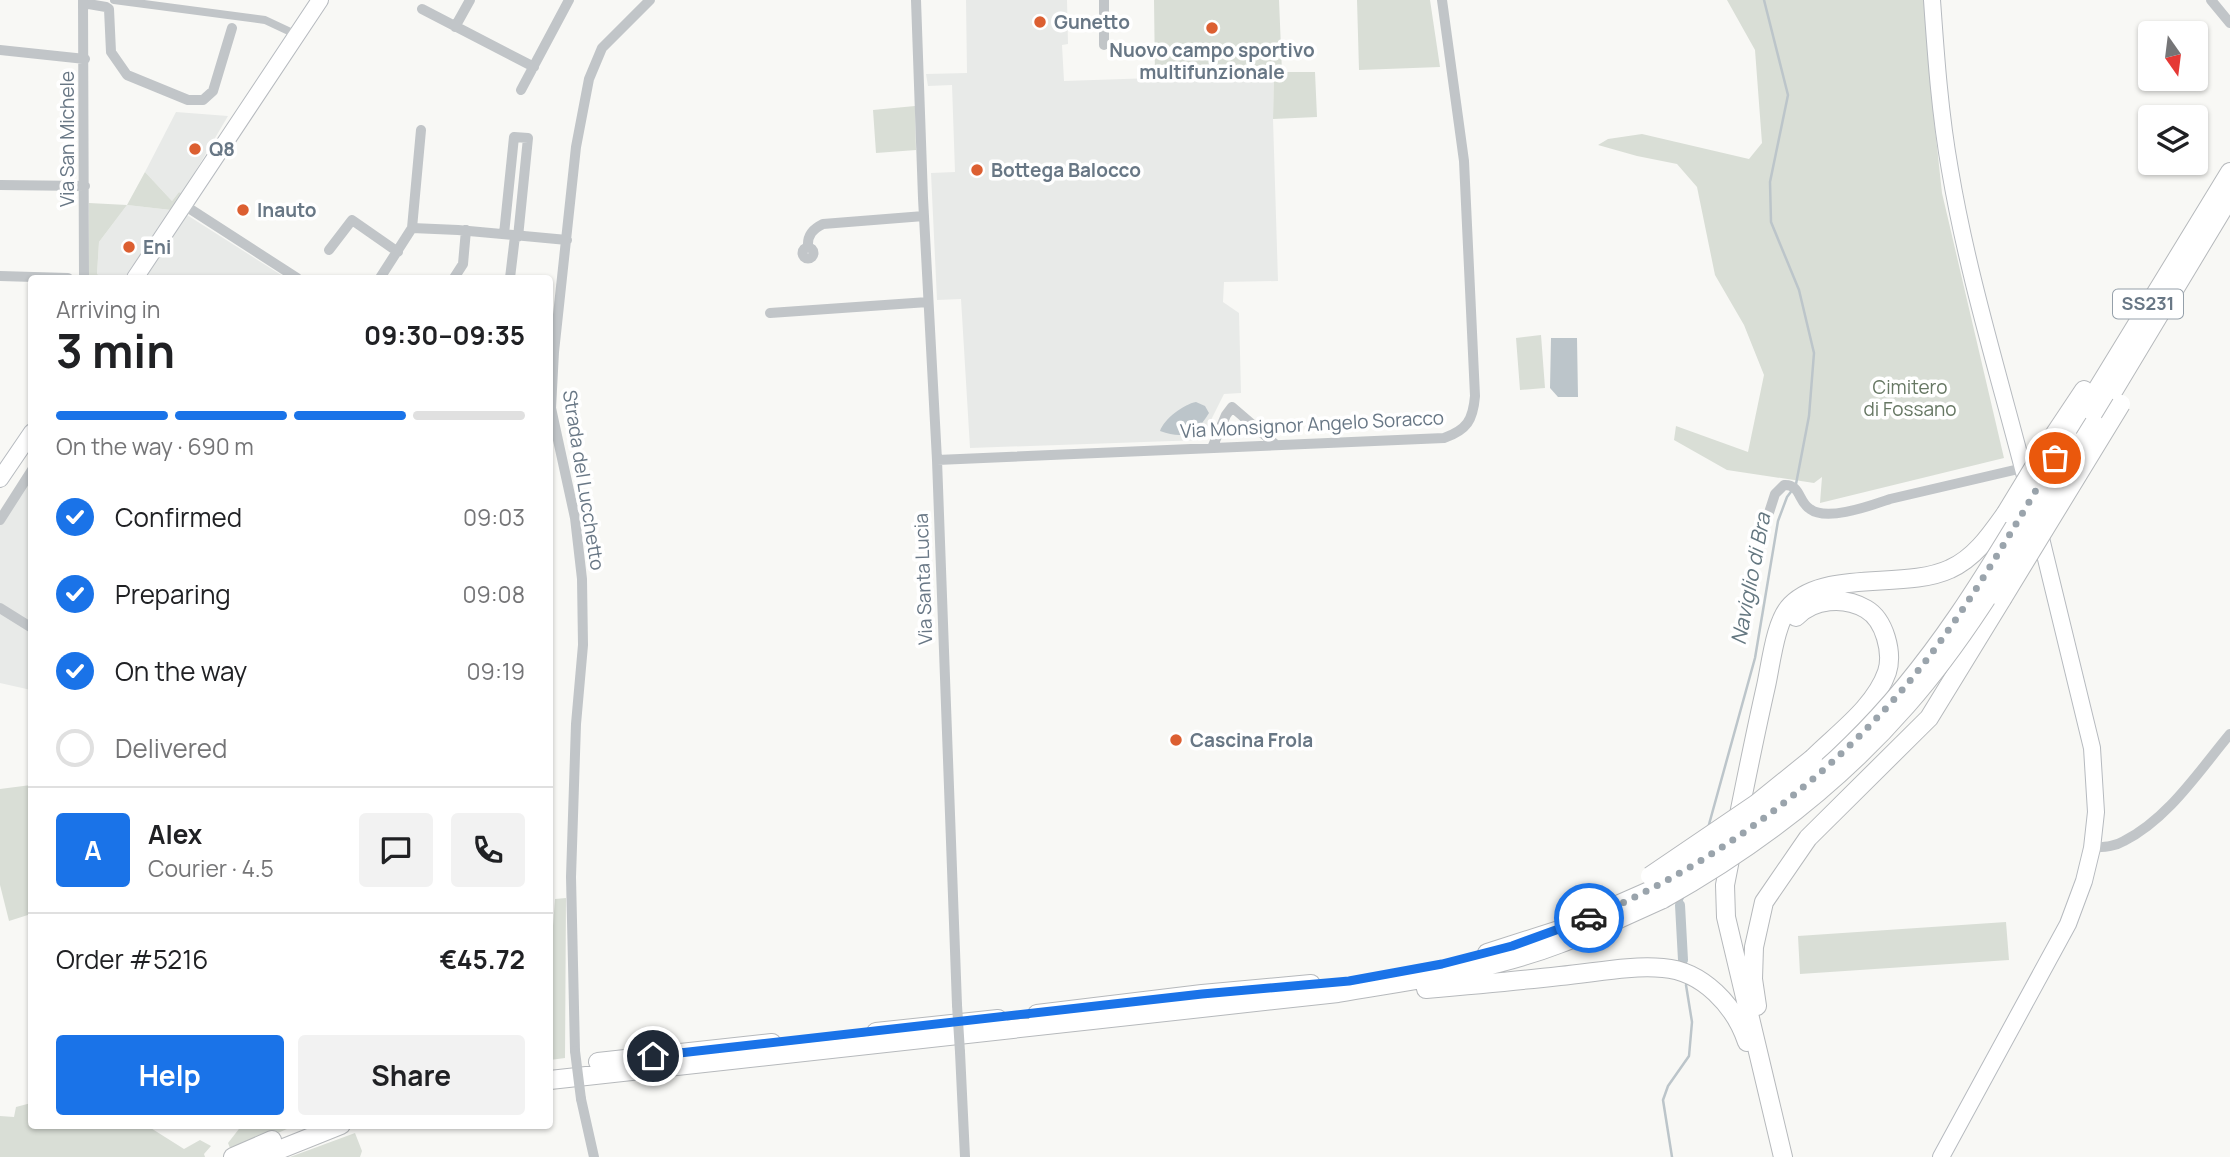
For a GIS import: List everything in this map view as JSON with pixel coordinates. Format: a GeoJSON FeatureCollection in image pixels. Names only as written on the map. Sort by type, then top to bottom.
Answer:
{"type":"FeatureCollection","features":[{"type":"Feature","properties":{"kind":"highway","name":"SS231"},"geometry":{"type":"LineString","coordinates":[[553,1068],[1202,994],[1349,981],[1442,964],[1512,946],[1620,905],[1754,843],[1836,777],[1908,705],[1954,644],[1991,590],[2094,423],[2150,315],[2230,172]]}},
{"type":"Feature","properties":{"kind":"highway","name":"SS231"},"geometry":{"type":"LineString","coordinates":[[553,1080],[1338,993],[1449,974],[1558,944],[1713,854],[1791,799],[1852,744],[1898,695],[1946,632],[1994,561],[2068,438],[2230,197]]}},
{"type":"Feature","properties":{"kind":"highway"},"geometry":{"type":"LineString","coordinates":[[1783,1157],[1754,979],[1754,947],[1764,902],[1808,838],[1929,718],[2121,404],[2150,315]]}},
{"type":"Feature","properties":{"kind":"highway"},"geometry":{"type":"LineString","coordinates":[[1775,1110],[1726,917],[1725,893],[1750,755],[1777,633],[1791,605],[1828,586],[1921,578],[1951,569],[1980,549],[2007,513],[2046,447],[2096,373],[2150,315]]}},
{"type":"Feature","properties":{"kind":"highway"},"geometry":{"type":"LineString","coordinates":[[1657,888],[1813,758],[1866,706],[1879,689],[1889,657],[1883,631],[1867,609],[1843,601],[1823,601],[1804,609],[1792,621],[1770,666]]}},
{"type":"Feature","properties":{"kind":"highway"},"geometry":{"type":"LineString","coordinates":[[1338,993],[1423,989],[1617,969],[1664,968],[1685,974],[1722,998],[1739,1021],[1794,1157]]}},
{"type":"Feature","properties":{"kind":"highway"},"geometry":{"type":"LineString","coordinates":[[233,1157],[299,1129]]}},
{"type":"Feature","properties":{"kind":"highway"},"geometry":{"type":"LineString","coordinates":[[261,1157],[331,1129]]}},
{"type":"Feature","properties":{"kind":"main road"},"geometry":{"type":"LineString","coordinates":[[137,275],[320,0]]}},
{"type":"Feature","properties":{"kind":"main road"},"geometry":{"type":"LineString","coordinates":[[1932,0],[1937,69],[1950,170],[1977,292],[2092,748],[2096,813],[2092,848],[2080,893],[2068,924],[1941,1157]]}},
{"type":"Feature","properties":{"kind":"main road"},"geometry":{"type":"LineString","coordinates":[[0,479],[28,438]]}},
{"type":"Feature","properties":{"kind":"street"},"geometry":{"type":"LineString","coordinates":[[114,0],[265,20],[297,35]]}},
{"type":"Feature","properties":{"kind":"street"},"geometry":{"type":"LineString","coordinates":[[455,27],[470,0]]}},
{"type":"Feature","properties":{"kind":"street"},"geometry":{"type":"LineString","coordinates":[[522,90],[569,0]]}},
{"type":"Feature","properties":{"kind":"street","name":"Strada del Lucchetto"},"geometry":{"type":"LineString","coordinates":[[553,366],[576,147],[589,79],[602,48],[650,0]]}},
{"type":"Feature","properties":{"kind":"street","name":"Via Santa Lucia"},"geometry":{"type":"LineString","coordinates":[[916,0],[965,1157]]}},
{"type":"Feature","properties":{"kind":"street"},"geometry":{"type":"LineString","coordinates":[[1104,0],[1104,45]]}},
{"type":"Feature","properties":{"kind":"street","name":"Via Monsignor Angelo Soracco"},"geometry":{"type":"LineString","coordinates":[[937,460],[1444,438],[1456,434],[1470,422],[1475,396],[1464,161],[1442,0]]}},
{"type":"Feature","properties":{"kind":"street"},"geometry":{"type":"LineString","coordinates":[[2211,0],[2230,23]]}},
{"type":"Feature","properties":{"kind":"street"},"geometry":{"type":"LineString","coordinates":[[83,2],[109,9],[111,52],[127,75],[188,100],[203,100],[213,91],[232,28]]}},
{"type":"Feature","properties":{"kind":"street","name":"Via San Michele"},"geometry":{"type":"LineString","coordinates":[[83,2],[84,275]]}},
{"type":"Feature","properties":{"kind":"street"},"geometry":{"type":"LineString","coordinates":[[422,9],[534,67]]}},
{"type":"Feature","properties":{"kind":"street"},"geometry":{"type":"LineString","coordinates":[[0,50],[85,59]]}},
{"type":"Feature","properties":{"kind":"street"},"geometry":{"type":"LineString","coordinates":[[382,275],[412,228],[421,130]]}},
{"type":"Feature","properties":{"kind":"street"},"geometry":{"type":"LineString","coordinates":[[510,275],[514,137],[528,138],[512,236]]}},
{"type":"Feature","properties":{"kind":"street"},"geometry":{"type":"LineString","coordinates":[[0,185],[85,186]]}},
{"type":"Feature","properties":{"kind":"street"},"geometry":{"type":"LineString","coordinates":[[184,205],[292,275]]}},
{"type":"Feature","properties":{"kind":"street"},"geometry":{"type":"LineString","coordinates":[[808,247],[811,232],[823,224],[924,216]]}},
{"type":"Feature","properties":{"kind":"street"},"geometry":{"type":"LineString","coordinates":[[329,250],[352,220],[398,252]]}},
{"type":"Feature","properties":{"kind":"street"},"geometry":{"type":"LineString","coordinates":[[412,228],[466,230],[567,240]]}},
{"type":"Feature","properties":{"kind":"street"},"geometry":{"type":"LineString","coordinates":[[456,275],[463,264],[466,230]]}},
{"type":"Feature","properties":{"kind":"street"},"geometry":{"type":"LineString","coordinates":[[0,276],[28,277]]}},
{"type":"Feature","properties":{"kind":"street"},"geometry":{"type":"LineString","coordinates":[[770,313],[928,302]]}},
{"type":"Feature","properties":{"kind":"street"},"geometry":{"type":"LineString","coordinates":[[1212,448],[1232,407],[1275,444]]}},
{"type":"Feature","properties":{"kind":"street","name":"Strada del Lucchetto"},"geometry":{"type":"LineString","coordinates":[[553,422],[575,519],[582,579],[583,645],[576,724],[571,877],[575,1051],[581,1099],[594,1157]]}},
{"type":"Feature","properties":{"kind":"street"},"geometry":{"type":"LineString","coordinates":[[1766,522],[1775,494],[1784,485],[1797,489],[1807,508],[1816,513],[1830,514],[2023,468]]}},
{"type":"Feature","properties":{"kind":"street"},"geometry":{"type":"LineString","coordinates":[[0,520],[28,476]]}},
{"type":"Feature","properties":{"kind":"street"},"geometry":{"type":"LineString","coordinates":[[0,608],[28,626]]}},
{"type":"Feature","properties":{"kind":"street"},"geometry":{"type":"LineString","coordinates":[[2092,848],[2124,841],[2152,821],[2186,787],[2230,734]]}},
{"type":"Feature","properties":{"kind":"shaded area"},"geometry":{"type":"Polygon","coordinates":[[[966,0],[1067,0],[1068,44],[1062,45],[1064,81],[1274,74],[1278,281],[1224,282],[1223,302],[1239,313],[1241,393],[1224,394],[1201,440],[970,448],[961,299],[937,300],[931,173],[955,172],[952,85],[928,86],[926,74],[967,73],[966,0]]]}},
{"type":"Feature","properties":{"kind":"shaded area"},"geometry":{"type":"Polygon","coordinates":[[[176,112],[228,116],[182,194],[179,192],[172,201],[145,172],[176,112]]]}},
{"type":"Feature","properties":{"kind":"shaded area"},"geometry":{"type":"Polygon","coordinates":[[[127,205],[171,210],[126,275],[97,275],[99,242],[127,205]]]}},
{"type":"Feature","properties":{"kind":"shaded area"},"geometry":{"type":"Polygon","coordinates":[[[187,215],[281,275],[145,275],[187,215]]]}},
{"type":"Feature","properties":{"kind":"shaded area"},"geometry":{"type":"Polygon","coordinates":[[[1551,338],[1577,338],[1578,397],[1558,397],[1550,388],[1551,338]]]}},
{"type":"Feature","properties":{"kind":"shaded area"},"geometry":{"type":"Polygon","coordinates":[[[1196,402],[1205,406],[1209,413],[1199,426],[1183,435],[1160,431],[1175,413],[1196,402]]]}},
{"type":"Feature","properties":{"kind":"shaded area"},"geometry":{"type":"Polygon","coordinates":[[[28,479],[28,689],[0,683],[0,525],[28,479]]]}},
{"type":"Feature","properties":{"kind":"green space"},"geometry":{"type":"Polygon","coordinates":[[[1154,0],[1279,0],[1282,72],[1315,72],[1317,117],[1273,119],[1274,74],[1155,78],[1154,0]]]}},
{"type":"Feature","properties":{"kind":"green space"},"geometry":{"type":"Polygon","coordinates":[[[1357,0],[1430,0],[1440,67],[1359,70],[1357,0]]]}},
{"type":"Feature","properties":{"kind":"green space","name":"Cimitero di Fossano"},"geometry":{"type":"Polygon","coordinates":[[[1727,0],[1927,0],[1930,82],[1942,193],[2004,458],[1820,503],[1822,477],[1814,483],[1727,470],[1674,440],[1676,426],[1748,452],[1764,375],[1744,325],[1715,275],[1697,187],[1677,164],[1598,145],[1608,139],[1642,134],[1749,159],[1762,143],[1755,50],[1727,0]]]}},
{"type":"Feature","properties":{"kind":"green space"},"geometry":{"type":"Polygon","coordinates":[[[915,106],[916,150],[876,153],[873,110],[915,106]]]}},
{"type":"Feature","properties":{"kind":"green space"},"geometry":{"type":"Polygon","coordinates":[[[145,172],[172,201],[179,192],[182,194],[171,210],[127,205],[145,172]]]}},
{"type":"Feature","properties":{"kind":"green space"},"geometry":{"type":"Polygon","coordinates":[[[89,203],[127,205],[99,242],[98,275],[89,275],[89,203]]]}},
{"type":"Feature","properties":{"kind":"green space"},"geometry":{"type":"Polygon","coordinates":[[[1541,335],[1545,388],[1520,390],[1516,338],[1541,335]]]}},
{"type":"Feature","properties":{"kind":"green space"},"geometry":{"type":"Polygon","coordinates":[[[28,785],[28,915],[9,921],[0,885],[0,789],[28,785]]]}},
{"type":"Feature","properties":{"kind":"green space"},"geometry":{"type":"Polygon","coordinates":[[[566,898],[565,1058],[553,1060],[553,926],[555,899],[566,898]]]}},
{"type":"Feature","properties":{"kind":"green space"},"geometry":{"type":"Polygon","coordinates":[[[2006,922],[2009,960],[1800,974],[1798,936],[2006,922]]]}},
{"type":"Feature","properties":{"kind":"green space"},"geometry":{"type":"Polygon","coordinates":[[[28,1104],[28,1129],[152,1129],[184,1149],[200,1140],[211,1146],[204,1154],[205,1157],[0,1157],[0,1116],[14,1117],[16,1107],[28,1104]]]}},
{"type":"Feature","properties":{"kind":"green space"},"geometry":{"type":"Polygon","coordinates":[[[239,1129],[287,1129],[232,1153],[228,1143],[239,1129]]]}},
{"type":"Feature","properties":{"kind":"green space"},"geometry":{"type":"Polygon","coordinates":[[[355,1133],[362,1151],[360,1157],[290,1157],[355,1133]]]}},
{"type":"Feature","properties":{"kind":"waterway","name":"Naviglio di Bra"},"geometry":{"type":"LineString","coordinates":[[1764,0],[1788,95],[1770,182],[1771,222],[1799,290],[1814,353],[1809,416],[1796,484]]}},
{"type":"Feature","properties":{"kind":"waterway","name":"Naviglio di Bra"},"geometry":{"type":"LineString","coordinates":[[1708,828],[1755,658],[1778,521],[1793,489]]}},
{"type":"Feature","properties":{"kind":"waterway","name":"Naviglio di Bra"},"geometry":{"type":"LineString","coordinates":[[1680,905],[1683,897]]}},
{"type":"Feature","properties":{"kind":"waterway","name":"Naviglio di Bra"},"geometry":{"type":"LineString","coordinates":[[1680,905],[1683,960]]}},
{"type":"Feature","properties":{"kind":"waterway","name":"Naviglio di Bra"},"geometry":{"type":"LineString","coordinates":[[1672,1157],[1663,1100],[1668,1086],[1689,1056],[1692,1022],[1686,985]]}},
{"type":"Feature","properties":{"kind":"way so far"},"geometry":{"type":"LineString","coordinates":[[1589,918],[1656,887],[1713,854],[1791,799],[1852,744],[1898,695],[1946,632],[1994,561],[2055,458]]}},
{"type":"Feature","properties":{"kind":"place","name":"Gunetto"},"geometry":{"type":"Point","coordinates":[1040,22]}},
{"type":"Feature","properties":{"kind":"place","name":"Nuovo campo sportivo multifunzionale"},"geometry":{"type":"Point","coordinates":[1212,28]}},
{"type":"Feature","properties":{"kind":"place","name":"Q8"},"geometry":{"type":"Point","coordinates":[195,149]}},
{"type":"Feature","properties":{"kind":"place","name":"Bottega Balocco"},"geometry":{"type":"Point","coordinates":[977,170]}},
{"type":"Feature","properties":{"kind":"place","name":"Inauto"},"geometry":{"type":"Point","coordinates":[243,210]}},
{"type":"Feature","properties":{"kind":"place","name":"Eni"},"geometry":{"type":"Point","coordinates":[129,247]}},
{"type":"Feature","properties":{"kind":"place","name":"Cascina Frola"},"geometry":{"type":"Point","coordinates":[1176,740]}},
{"type":"Feature","properties":{"kind":"route"},"geometry":{"type":"LineString","coordinates":[[653,1056],[1202,994],[1349,981],[1442,964],[1512,946],[1589,918]]}}]}
